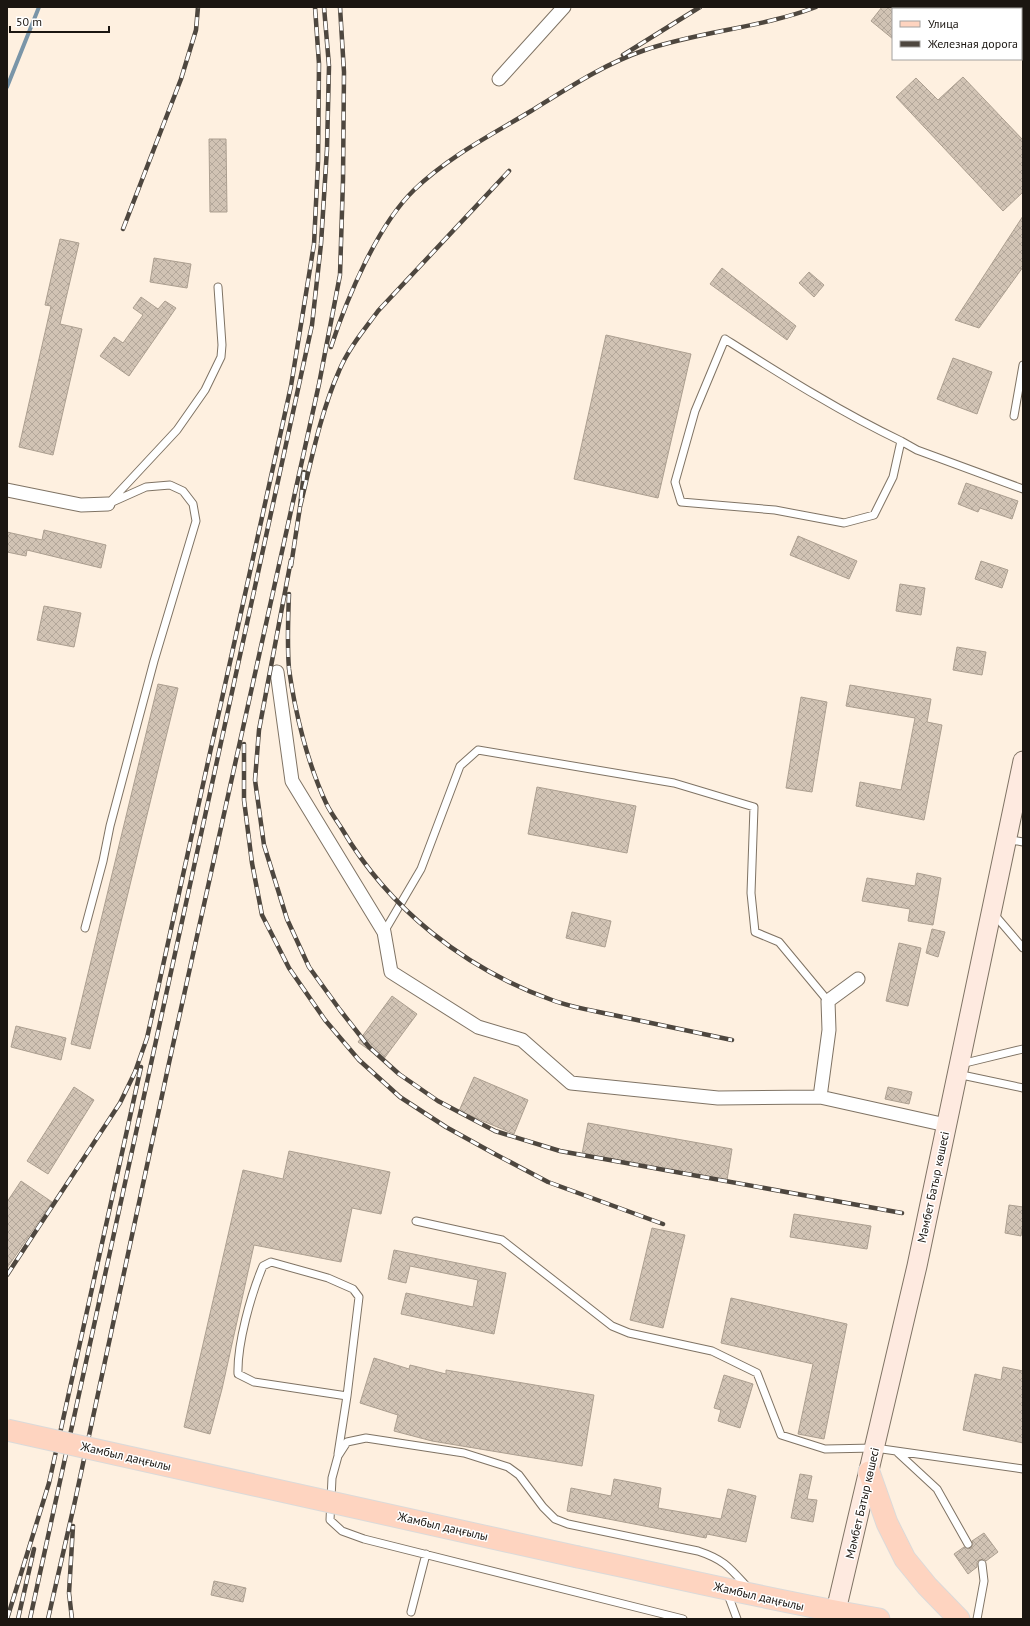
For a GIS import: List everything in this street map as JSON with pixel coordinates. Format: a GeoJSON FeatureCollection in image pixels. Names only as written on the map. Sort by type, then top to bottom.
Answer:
{"type":"FeatureCollection","features":[{"type":"Feature","properties":{"kind":"main road","name":"Мәмбет Батыр көшесі"},"geometry":{"type":"LineString","coordinates":[[835,1616],[870,1472],[915,1274],[991,911],[1015,840],[1023,761]]}},
{"type":"Feature","properties":{"kind":"main road","name":"Жамбыл даңғылы"},"geometry":{"type":"LineString","coordinates":[[7,1430],[578,1557],[725,1588],[835,1616],[879,1619]]}},
{"type":"Feature","properties":{"kind":"main road"},"geometry":{"type":"LineString","coordinates":[[870,1472],[887,1522],[905,1559],[927,1586],[959,1619]]}},
{"type":"Feature","properties":{"kind":"street"},"geometry":{"type":"LineString","coordinates":[[499,79],[564,7]]}},
{"type":"Feature","properties":{"kind":"street"},"geometry":{"type":"LineString","coordinates":[[7,490],[81,505],[108,504]]}},
{"type":"Feature","properties":{"kind":"street"},"geometry":{"type":"LineString","coordinates":[[277,672],[292,781],[384,932],[391,972],[478,1027],[522,1040],[571,1083],[718,1098],[820,1097],[946,1125]]}},
{"type":"Feature","properties":{"kind":"street"},"geometry":{"type":"LineString","coordinates":[[820,1097],[829,1030],[828,1001],[858,979]]}},
{"type":"Feature","properties":{"kind":"lane"},"geometry":{"type":"LineString","coordinates":[[108,504],[177,430],[205,390],[221,357],[222,345],[218,287]]}},
{"type":"Feature","properties":{"kind":"lane"},"geometry":{"type":"LineString","coordinates":[[901,441],[893,477],[874,515],[844,523],[775,510],[681,502],[675,482],[695,410],[725,339],[780,374],[880,432],[901,441],[917,450],[1023,489]]}},
{"type":"Feature","properties":{"kind":"lane"},"geometry":{"type":"LineString","coordinates":[[1014,416],[1023,365]]}},
{"type":"Feature","properties":{"kind":"lane"},"geometry":{"type":"LineString","coordinates":[[85,928],[102,867],[110,826],[154,661],[196,521],[193,504],[183,491],[170,485],[146,487],[108,504]]}},
{"type":"Feature","properties":{"kind":"lane"},"geometry":{"type":"LineString","coordinates":[[384,932],[421,869],[460,766],[478,750],[521,756],[674,783],[754,807],[751,893],[755,932],[778,942],[828,1001]]}},
{"type":"Feature","properties":{"kind":"lane"},"geometry":{"type":"LineString","coordinates":[[991,911],[1023,948]]}},
{"type":"Feature","properties":{"kind":"lane"},"geometry":{"type":"LineString","coordinates":[[958,1070],[1023,1049]]}},
{"type":"Feature","properties":{"kind":"lane"},"geometry":{"type":"LineString","coordinates":[[958,1070],[1023,1088]]}},
{"type":"Feature","properties":{"kind":"lane"},"geometry":{"type":"LineString","coordinates":[[416,1221],[502,1240],[612,1326],[629,1334],[712,1351],[757,1373],[781,1436],[825,1449],[875,1448],[1023,1469]]}},
{"type":"Feature","properties":{"kind":"lane"},"geometry":{"type":"LineString","coordinates":[[347,1396],[254,1382],[238,1374],[238,1363],[248,1311],[263,1266],[272,1262],[328,1278],[353,1289],[359,1297],[347,1396],[338,1456],[332,1478],[330,1520],[342,1531],[364,1539],[683,1619]]}},
{"type":"Feature","properties":{"kind":"lane"},"geometry":{"type":"LineString","coordinates":[[338,1456],[347,1442],[366,1438],[464,1453],[489,1460],[508,1467],[519,1475],[543,1507],[555,1519],[568,1524],[698,1551],[714,1556],[726,1564],[755,1596]]}},
{"type":"Feature","properties":{"kind":"lane"},"geometry":{"type":"LineString","coordinates":[[896,1451],[937,1489],[968,1544]]}},
{"type":"Feature","properties":{"kind":"lane"},"geometry":{"type":"LineString","coordinates":[[412,1612],[426,1554]]}},
{"type":"Feature","properties":{"kind":"lane"},"geometry":{"type":"LineString","coordinates":[[977,1619],[984,1581],[982,1564]]}},
{"type":"Feature","properties":{"kind":"lane"},"geometry":{"type":"LineString","coordinates":[[725,1588],[738,1619]]}},
{"type":"Feature","properties":{"kind":"building"},"geometry":{"type":"Polygon","coordinates":[[[882,7],[893,7],[892,38],[871,21],[882,7]]]}},
{"type":"Feature","properties":{"kind":"building"},"geometry":{"type":"Polygon","coordinates":[[[963,77],[1023,140],[1023,192],[1003,211],[896,97],[916,78],[938,100],[963,77]]]}},
{"type":"Feature","properties":{"kind":"building"},"geometry":{"type":"Polygon","coordinates":[[[209,139],[226,139],[227,212],[210,212],[209,139]]]}},
{"type":"Feature","properties":{"kind":"building"},"geometry":{"type":"Polygon","coordinates":[[[1023,216],[1023,267],[979,328],[955,320],[1023,216]]]}},
{"type":"Feature","properties":{"kind":"building"},"geometry":{"type":"Polygon","coordinates":[[[60,239],[79,243],[60,324],[82,329],[53,455],[19,447],[51,306],[45,305],[60,239]]]}},
{"type":"Feature","properties":{"kind":"building"},"geometry":{"type":"Polygon","coordinates":[[[154,258],[191,264],[187,288],[150,282],[154,258]]]}},
{"type":"Feature","properties":{"kind":"building"},"geometry":{"type":"Polygon","coordinates":[[[722,268],[796,326],[787,340],[710,284],[722,268]]]}},
{"type":"Feature","properties":{"kind":"building"},"geometry":{"type":"Polygon","coordinates":[[[809,272],[824,285],[814,297],[799,283],[809,272]]]}},
{"type":"Feature","properties":{"kind":"building"},"geometry":{"type":"Polygon","coordinates":[[[141,297],[158,309],[165,301],[176,308],[129,376],[100,356],[114,337],[123,343],[143,315],[133,308],[141,297]]]}},
{"type":"Feature","properties":{"kind":"building"},"geometry":{"type":"Polygon","coordinates":[[[606,335],[691,354],[658,498],[574,479],[606,335]]]}},
{"type":"Feature","properties":{"kind":"building"},"geometry":{"type":"Polygon","coordinates":[[[953,358],[992,372],[977,414],[937,399],[953,358]]]}},
{"type":"Feature","properties":{"kind":"building"},"geometry":{"type":"Polygon","coordinates":[[[966,483],[1018,501],[1012,519],[980,508],[978,512],[958,504],[966,483]]]}},
{"type":"Feature","properties":{"kind":"building"},"geometry":{"type":"Polygon","coordinates":[[[44,530],[106,545],[101,568],[27,550],[26,556],[7,552],[7,532],[42,540],[44,530]]]}},
{"type":"Feature","properties":{"kind":"building"},"geometry":{"type":"Polygon","coordinates":[[[798,536],[857,561],[849,579],[790,555],[798,536]]]}},
{"type":"Feature","properties":{"kind":"building"},"geometry":{"type":"Polygon","coordinates":[[[981,561],[1008,570],[1002,588],[975,579],[981,561]]]}},
{"type":"Feature","properties":{"kind":"building"},"geometry":{"type":"Polygon","coordinates":[[[900,584],[925,588],[921,615],[896,611],[900,584]]]}},
{"type":"Feature","properties":{"kind":"building"},"geometry":{"type":"Polygon","coordinates":[[[44,606],[81,613],[74,647],[37,640],[44,606]]]}},
{"type":"Feature","properties":{"kind":"building"},"geometry":{"type":"Polygon","coordinates":[[[957,647],[986,652],[982,675],[953,670],[957,647]]]}},
{"type":"Feature","properties":{"kind":"building"},"geometry":{"type":"Polygon","coordinates":[[[158,684],[178,688],[90,1049],[71,1044],[158,684]]]}},
{"type":"Feature","properties":{"kind":"building"},"geometry":{"type":"Polygon","coordinates":[[[850,685],[931,699],[927,722],[942,725],[924,820],[856,806],[860,782],[901,790],[915,718],[846,706],[850,685]]]}},
{"type":"Feature","properties":{"kind":"building"},"geometry":{"type":"Polygon","coordinates":[[[801,697],[827,702],[812,792],[786,788],[801,697]]]}},
{"type":"Feature","properties":{"kind":"building"},"geometry":{"type":"Polygon","coordinates":[[[537,787],[636,806],[627,853],[528,834],[537,787]]]}},
{"type":"Feature","properties":{"kind":"building"},"geometry":{"type":"Polygon","coordinates":[[[917,873],[941,878],[933,925],[908,921],[910,909],[862,901],[867,878],[915,886],[917,873]]]}},
{"type":"Feature","properties":{"kind":"building"},"geometry":{"type":"Polygon","coordinates":[[[572,912],[611,921],[605,947],[566,938],[572,912]]]}},
{"type":"Feature","properties":{"kind":"building"},"geometry":{"type":"Polygon","coordinates":[[[932,929],[945,932],[938,957],[926,953],[932,929]]]}},
{"type":"Feature","properties":{"kind":"building"},"geometry":{"type":"Polygon","coordinates":[[[899,943],[921,948],[908,1006],[886,1001],[899,943]]]}},
{"type":"Feature","properties":{"kind":"building"},"geometry":{"type":"Polygon","coordinates":[[[392,996],[417,1014],[383,1060],[358,1042],[392,996]]]}},
{"type":"Feature","properties":{"kind":"building"},"geometry":{"type":"Polygon","coordinates":[[[16,1026],[66,1038],[61,1060],[11,1047],[16,1026]]]}},
{"type":"Feature","properties":{"kind":"building"},"geometry":{"type":"Polygon","coordinates":[[[474,1077],[528,1100],[514,1134],[459,1111],[474,1077]]]}},
{"type":"Feature","properties":{"kind":"building"},"geometry":{"type":"Polygon","coordinates":[[[74,1087],[94,1100],[48,1174],[27,1161],[74,1087]]]}},
{"type":"Feature","properties":{"kind":"building"},"geometry":{"type":"Polygon","coordinates":[[[888,1087],[912,1092],[909,1104],[885,1099],[888,1087]]]}},
{"type":"Feature","properties":{"kind":"building"},"geometry":{"type":"Polygon","coordinates":[[[588,1123],[732,1149],[727,1180],[582,1154],[588,1123]]]}},
{"type":"Feature","properties":{"kind":"building"},"geometry":{"type":"Polygon","coordinates":[[[289,1151],[390,1172],[381,1214],[352,1208],[341,1262],[254,1245],[222,1389],[210,1434],[184,1427],[243,1170],[283,1179],[289,1151]]]}},
{"type":"Feature","properties":{"kind":"building"},"geometry":{"type":"Polygon","coordinates":[[[21,1181],[52,1202],[7,1268],[7,1202],[21,1181]]]}},
{"type":"Feature","properties":{"kind":"building"},"geometry":{"type":"Polygon","coordinates":[[[1009,1205],[1023,1207],[1021,1236],[1005,1233],[1009,1205]]]}},
{"type":"Feature","properties":{"kind":"building"},"geometry":{"type":"Polygon","coordinates":[[[794,1214],[871,1226],[867,1249],[790,1237],[794,1214]]]}},
{"type":"Feature","properties":{"kind":"building"},"geometry":{"type":"Polygon","coordinates":[[[652,1228],[685,1235],[663,1328],[630,1320],[652,1228]]]}},
{"type":"Feature","properties":{"kind":"building"},"geometry":{"type":"Polygon","coordinates":[[[394,1250],[506,1273],[494,1334],[401,1314],[406,1293],[473,1307],[478,1280],[410,1266],[406,1283],[388,1279],[394,1250]]]}},
{"type":"Feature","properties":{"kind":"building"},"geometry":{"type":"Polygon","coordinates":[[[731,1298],[847,1324],[824,1439],[798,1434],[813,1364],[721,1343],[731,1298]]]}},
{"type":"Feature","properties":{"kind":"building"},"geometry":{"type":"Polygon","coordinates":[[[374,1358],[409,1369],[410,1365],[446,1374],[446,1370],[594,1395],[582,1466],[432,1441],[394,1431],[398,1415],[360,1403],[374,1358]]]}},
{"type":"Feature","properties":{"kind":"building"},"geometry":{"type":"Polygon","coordinates":[[[1003,1367],[1023,1371],[1023,1443],[963,1430],[975,1374],[1001,1380],[1003,1367]]]}},
{"type":"Feature","properties":{"kind":"building"},"geometry":{"type":"Polygon","coordinates":[[[724,1375],[753,1384],[740,1428],[718,1421],[721,1410],[714,1408],[724,1375]]]}},
{"type":"Feature","properties":{"kind":"building"},"geometry":{"type":"Polygon","coordinates":[[[800,1474],[812,1476],[807,1499],[817,1500],[813,1522],[791,1518],[800,1474]]]}},
{"type":"Feature","properties":{"kind":"building"},"geometry":{"type":"Polygon","coordinates":[[[614,1479],[661,1488],[658,1508],[721,1519],[728,1489],[756,1496],[746,1542],[707,1534],[706,1538],[567,1511],[571,1488],[611,1496],[614,1479]]]}},
{"type":"Feature","properties":{"kind":"building"},"geometry":{"type":"Polygon","coordinates":[[[984,1533],[998,1552],[986,1561],[984,1559],[979,1560],[977,1562],[977,1567],[968,1574],[954,1554],[964,1547],[968,1549],[971,1548],[973,1544],[972,1541],[984,1533]]]}},
{"type":"Feature","properties":{"kind":"building"},"geometry":{"type":"Polygon","coordinates":[[[214,1581],[246,1588],[243,1602],[211,1595],[214,1581]]]}},
{"type":"Feature","properties":{"kind":"waterway"},"geometry":{"type":"LineString","coordinates":[[7,87],[39,7]]}},
{"type":"Feature","properties":{"kind":"railway"},"geometry":{"type":"LineString","coordinates":[[123,229],[181,79],[196,30],[198,7]]}},
{"type":"Feature","properties":{"kind":"railway"},"geometry":{"type":"LineString","coordinates":[[7,1275],[120,1103],[135,1072],[147,1038],[291,386],[314,244],[318,162],[319,64],[315,7]]}},
{"type":"Feature","properties":{"kind":"railway"},"geometry":{"type":"LineString","coordinates":[[30,1619],[312,325],[321,244],[327,149],[329,66],[324,7]]}},
{"type":"Feature","properties":{"kind":"railway"},"geometry":{"type":"LineString","coordinates":[[48,1619],[319,384],[340,275],[344,72],[340,7]]}},
{"type":"Feature","properties":{"kind":"railway"},"geometry":{"type":"LineString","coordinates":[[623,55],[700,7]]}},
{"type":"Feature","properties":{"kind":"railway"},"geometry":{"type":"LineString","coordinates":[[331,347],[355,285],[388,223],[400,205],[414,190],[455,157],[586,77],[615,62],[645,50],[666,44],[774,20],[816,7]]}},
{"type":"Feature","properties":{"kind":"railway"},"geometry":{"type":"LineString","coordinates":[[304,472],[300,507],[316,438],[326,404],[339,371],[352,347],[378,311],[509,171]]}},
{"type":"Feature","properties":{"kind":"railway"},"geometry":{"type":"LineString","coordinates":[[291,566],[300,507]]}},
{"type":"Feature","properties":{"kind":"railway"},"geometry":{"type":"LineString","coordinates":[[291,560],[259,730],[255,780],[264,845],[287,919],[309,967],[369,1047],[399,1074],[438,1101],[495,1131],[560,1151],[902,1213]]}},
{"type":"Feature","properties":{"kind":"railway"},"geometry":{"type":"LineString","coordinates":[[289,594],[289,669],[303,738],[314,773],[329,808],[361,858],[382,885],[406,910],[432,933],[489,971],[520,987],[552,1000],[585,1009],[732,1040]]}},
{"type":"Feature","properties":{"kind":"railway"},"geometry":{"type":"LineString","coordinates":[[244,744],[244,800],[252,863],[262,915],[289,968],[325,1020],[359,1060],[400,1097],[446,1127],[493,1153],[548,1182],[663,1224]]}},
{"type":"Feature","properties":{"kind":"railway"},"geometry":{"type":"LineString","coordinates":[[7,1619],[49,1483],[141,1067]]}},
{"type":"Feature","properties":{"kind":"railway"},"geometry":{"type":"LineString","coordinates":[[72,1619],[69,1593],[73,1526]]}},
{"type":"Feature","properties":{"kind":"railway"},"geometry":{"type":"LineString","coordinates":[[18,1619],[34,1549]]}}]}
